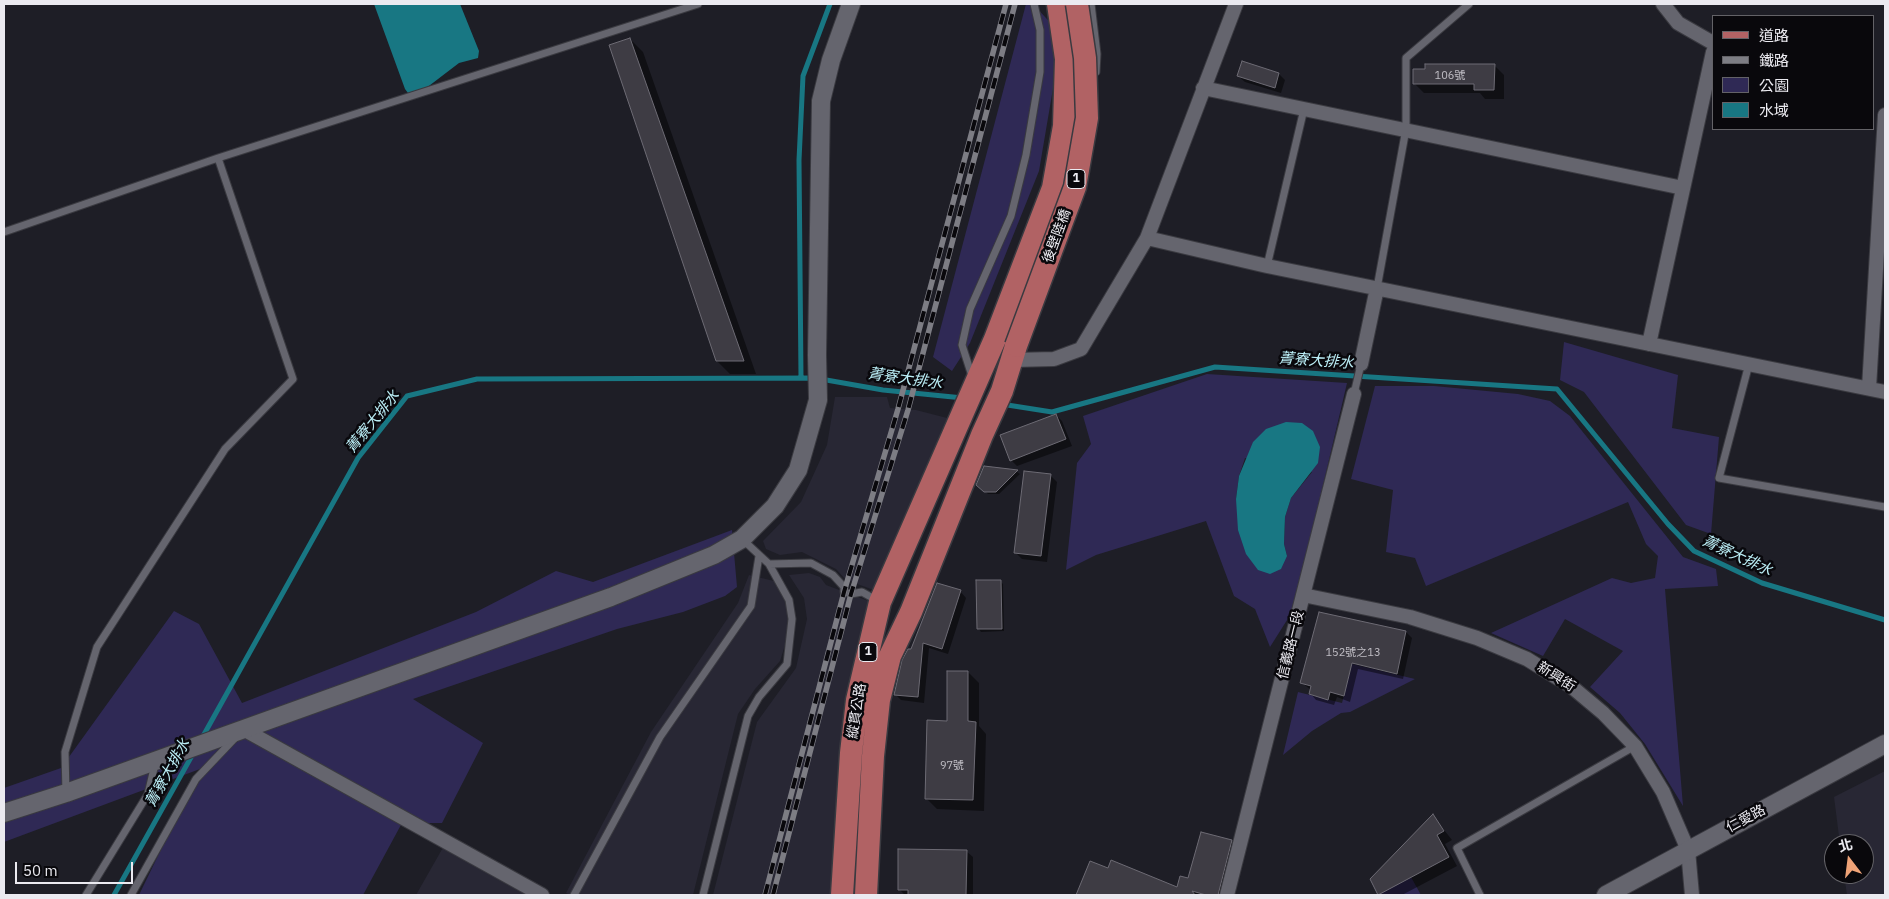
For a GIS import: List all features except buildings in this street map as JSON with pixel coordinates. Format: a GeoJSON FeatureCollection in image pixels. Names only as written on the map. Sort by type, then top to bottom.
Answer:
{"type":"FeatureCollection","features":[{"type":"Feature","properties":{"kind":"main road","name":"後壁陸橋"},"geometry":{"type":"LineString","coordinates":[[1008,348],[1053,188],[1064,126],[1066,59],[1058,4]]}},
{"type":"Feature","properties":{"kind":"main road","name":"後壁陸橋"},"geometry":{"type":"LineString","coordinates":[[1008,348],[1075,187],[1087,118],[1085,58],[1077,4]]}},
{"type":"Feature","properties":{"kind":"main road","name":"1"},"geometry":{"type":"LineString","coordinates":[[974,383],[1008,348]]}},
{"type":"Feature","properties":{"kind":"main road","name":"縱貫公路"},"geometry":{"type":"LineString","coordinates":[[866,895],[867,855],[880,700],[890,656],[911,612],[982,435],[1002,391],[1008,348]]}},
{"type":"Feature","properties":{"kind":"main road","name":"縱貫公路"},"geometry":{"type":"LineString","coordinates":[[842,895],[851,753],[857,700],[880,602],[974,383]]}},
{"type":"Feature","properties":{"kind":"main road"},"geometry":{"type":"LineString","coordinates":[[845,857],[867,855]]}},
{"type":"Feature","properties":{"kind":"street"},"geometry":{"type":"LineString","coordinates":[[4,814],[610,597],[706,558],[742,539],[775,506],[798,470],[818,400],[821,101],[831,60],[851,4]]}},
{"type":"Feature","properties":{"kind":"street"},"geometry":{"type":"LineString","coordinates":[[1008,348],[1054,359],[1081,349],[1147,238],[1236,4]]}},
{"type":"Feature","properties":{"kind":"street"},"geometry":{"type":"LineString","coordinates":[[1663,4],[1678,23],[1712,42]]}},
{"type":"Feature","properties":{"kind":"street"},"geometry":{"type":"LineString","coordinates":[[1649,344],[1712,57]]}},
{"type":"Feature","properties":{"kind":"street"},"geometry":{"type":"LineString","coordinates":[[1203,88],[1683,188]]}},
{"type":"Feature","properties":{"kind":"street"},"geometry":{"type":"LineString","coordinates":[[1869,388],[1880,297],[1882,209],[1881,116]]}},
{"type":"Feature","properties":{"kind":"street"},"geometry":{"type":"LineString","coordinates":[[1147,238],[1268,266],[1885,392]]}},
{"type":"Feature","properties":{"kind":"street"},"geometry":{"type":"LineString","coordinates":[[1361,364],[1376,288]]}},
{"type":"Feature","properties":{"kind":"street","name":"信義路一段"},"geometry":{"type":"LineString","coordinates":[[1227,895],[1354,394]]}},
{"type":"Feature","properties":{"kind":"street","name":"新興街"},"geometry":{"type":"LineString","coordinates":[[1304,595],[1410,617],[1477,638],[1527,659],[1572,686],[1603,712],[1635,746],[1663,792],[1688,850],[1692,895]]}},
{"type":"Feature","properties":{"kind":"street"},"geometry":{"type":"LineString","coordinates":[[243,729],[542,895]]}},
{"type":"Feature","properties":{"kind":"street","name":"仁愛路"},"geometry":{"type":"LineString","coordinates":[[1606,895],[1885,744]]}},
{"type":"Feature","properties":{"kind":"lane"},"geometry":{"type":"LineString","coordinates":[[4,232],[218,158],[698,4]]}},
{"type":"Feature","properties":{"kind":"lane"},"geometry":{"type":"LineString","coordinates":[[974,383],[962,345],[970,309],[1011,216],[1026,155],[1040,72],[1040,30],[1034,4]]}},
{"type":"Feature","properties":{"kind":"lane"},"geometry":{"type":"LineString","coordinates":[[1091,4],[1097,54],[1096,82]]}},
{"type":"Feature","properties":{"kind":"lane"},"geometry":{"type":"LineString","coordinates":[[1376,288],[1406,129],[1406,58],[1469,4]]}},
{"type":"Feature","properties":{"kind":"lane"},"geometry":{"type":"LineString","coordinates":[[1008,348],[1017,341],[1041,297],[1083,184],[1093,131],[1095,102]]}},
{"type":"Feature","properties":{"kind":"lane"},"geometry":{"type":"LineString","coordinates":[[1268,266],[1304,109]]}},
{"type":"Feature","properties":{"kind":"lane"},"geometry":{"type":"LineString","coordinates":[[66,793],[65,752],[97,647],[225,449],[293,379],[218,158]]}},
{"type":"Feature","properties":{"kind":"lane"},"geometry":{"type":"LineString","coordinates":[[1354,394],[1361,364]]}},
{"type":"Feature","properties":{"kind":"lane"},"geometry":{"type":"LineString","coordinates":[[1749,364],[1720,478],[1885,507]]}},
{"type":"Feature","properties":{"kind":"lane"},"geometry":{"type":"LineString","coordinates":[[703,895],[748,716],[759,697],[787,664],[792,619],[789,600],[769,564],[742,539]]}},
{"type":"Feature","properties":{"kind":"lane"},"geometry":{"type":"LineString","coordinates":[[574,895],[660,737],[751,606],[759,556]]}},
{"type":"Feature","properties":{"kind":"lane"},"geometry":{"type":"LineString","coordinates":[[769,564],[811,563],[833,576],[844,587],[844,592],[851,594],[862,592],[880,602]]}},
{"type":"Feature","properties":{"kind":"lane"},"geometry":{"type":"LineString","coordinates":[[132,895],[196,779],[243,729]]}},
{"type":"Feature","properties":{"kind":"lane"},"geometry":{"type":"LineString","coordinates":[[1480,895],[1457,848],[1635,746]]}},
{"type":"Feature","properties":{"kind":"lane"},"geometry":{"type":"LineString","coordinates":[[86,895],[148,794],[160,759]]}},
{"type":"Feature","properties":{"kind":"shaded area"},"geometry":{"type":"Polygon","coordinates":[[[835,397],[887,397],[890,408],[916,410],[947,418],[874,590],[846,580],[836,569],[802,552],[780,555],[766,549],[763,541],[801,502],[827,445],[835,397]]]}},
{"type":"Feature","properties":{"kind":"shaded area"},"geometry":{"type":"Polygon","coordinates":[[[809,573],[820,577],[826,585],[871,602],[844,704],[833,895],[713,895],[757,722],[796,668],[807,619],[804,598],[789,575],[809,573]]]}},
{"type":"Feature","properties":{"kind":"shaded area"},"geometry":{"type":"Polygon","coordinates":[[[749,575],[778,582],[793,620],[780,661],[755,689],[738,714],[693,895],[570,895],[566,893],[651,732],[738,603],[749,575]]]}},
{"type":"Feature","properties":{"kind":"shaded area"},"geometry":{"type":"Polygon","coordinates":[[[1885,771],[1885,895],[1847,895],[1845,884],[1874,884],[1874,834],[1839,834],[1834,797],[1885,771]]]}},
{"type":"Feature","properties":{"kind":"shaded area"},"geometry":{"type":"Polygon","coordinates":[[[445,844],[540,895],[416,895],[445,844]]]}},
{"type":"Feature","properties":{"kind":"green space"},"geometry":{"type":"Polygon","coordinates":[[[1026,4],[1033,4],[1058,31],[1058,59],[1039,171],[970,343],[952,371],[933,357],[1026,4]]]}},
{"type":"Feature","properties":{"kind":"green space"},"geometry":{"type":"Polygon","coordinates":[[[1564,342],[1678,375],[1672,428],[1719,437],[1711,534],[1686,525],[1584,392],[1560,380],[1564,342]]]}},
{"type":"Feature","properties":{"kind":"green space"},"geometry":{"type":"Polygon","coordinates":[[[1207,374],[1347,383],[1294,609],[1270,647],[1255,609],[1234,596],[1206,521],[1096,555],[1066,570],[1077,463],[1091,444],[1083,416],[1207,374]],[[1245,458],[1239,476],[1236,499],[1287,556],[1284,544],[1285,517],[1291,498],[1312,472],[1245,458]]]}},
{"type":"Feature","properties":{"kind":"green space"},"geometry":{"type":"Polygon","coordinates":[[[1375,386],[1434,386],[1518,394],[1550,401],[1570,416],[1683,557],[1716,569],[1718,586],[1665,589],[1683,806],[1645,744],[1620,713],[1590,687],[1623,651],[1565,619],[1543,656],[1491,633],[1612,578],[1631,583],[1655,578],[1658,556],[1646,544],[1628,502],[1426,586],[1415,558],[1386,552],[1393,490],[1351,479],[1375,386]]]}},
{"type":"Feature","properties":{"kind":"green space"},"geometry":{"type":"Polygon","coordinates":[[[732,530],[737,587],[725,596],[683,612],[617,629],[413,699],[483,743],[442,823],[402,823],[363,895],[139,895],[200,769],[4,842],[4,788],[61,768],[174,611],[199,624],[242,703],[476,612],[556,571],[593,582],[732,530]]]}},
{"type":"Feature","properties":{"kind":"green space"},"geometry":{"type":"Polygon","coordinates":[[[1352,664],[1415,679],[1350,712],[1341,713],[1312,731],[1283,755],[1298,692],[1342,703],[1352,664]]]}},
{"type":"Feature","properties":{"kind":"green space"},"geometry":{"type":"Polygon","coordinates":[[[1411,877],[1421,895],[1376,895],[1411,877]]]}},
{"type":"Feature","properties":{"kind":"water"},"geometry":{"type":"Polygon","coordinates":[[[374,4],[460,4],[479,51],[478,58],[459,63],[421,92],[408,93],[374,4]]]}},
{"type":"Feature","properties":{"kind":"water"},"geometry":{"type":"Polygon","coordinates":[[[1286,422],[1302,423],[1313,431],[1320,447],[1318,463],[1291,498],[1285,517],[1284,544],[1287,556],[1281,569],[1270,574],[1258,570],[1246,554],[1238,530],[1236,499],[1239,476],[1253,442],[1266,429],[1286,422]]]}},
{"type":"Feature","properties":{"kind":"waterway"},"geometry":{"type":"LineString","coordinates":[[801,378],[799,160],[803,76],[830,4]]}},
{"type":"Feature","properties":{"kind":"waterway","name":"菁寮大排水"},"geometry":{"type":"LineString","coordinates":[[1001,404],[1052,412],[1215,367],[1557,389],[1668,524],[1694,551],[1762,583],[1885,620]]}},
{"type":"Feature","properties":{"kind":"waterway","name":"菁寮大排水"},"geometry":{"type":"LineString","coordinates":[[202,738],[358,458],[407,396],[477,379],[815,378],[883,390],[963,398]]}},
{"type":"Feature","properties":{"kind":"waterway","name":"菁寮大排水"},"geometry":{"type":"LineString","coordinates":[[114,895],[194,752]]}},
{"type":"Feature","properties":{"kind":"railway"},"geometry":{"type":"LineString","coordinates":[[765,895],[844,592],[898,409],[1006,4]]}},
{"type":"Feature","properties":{"kind":"railway"},"geometry":{"type":"LineString","coordinates":[[773,895],[851,594],[908,410],[1015,4]]}}]}
